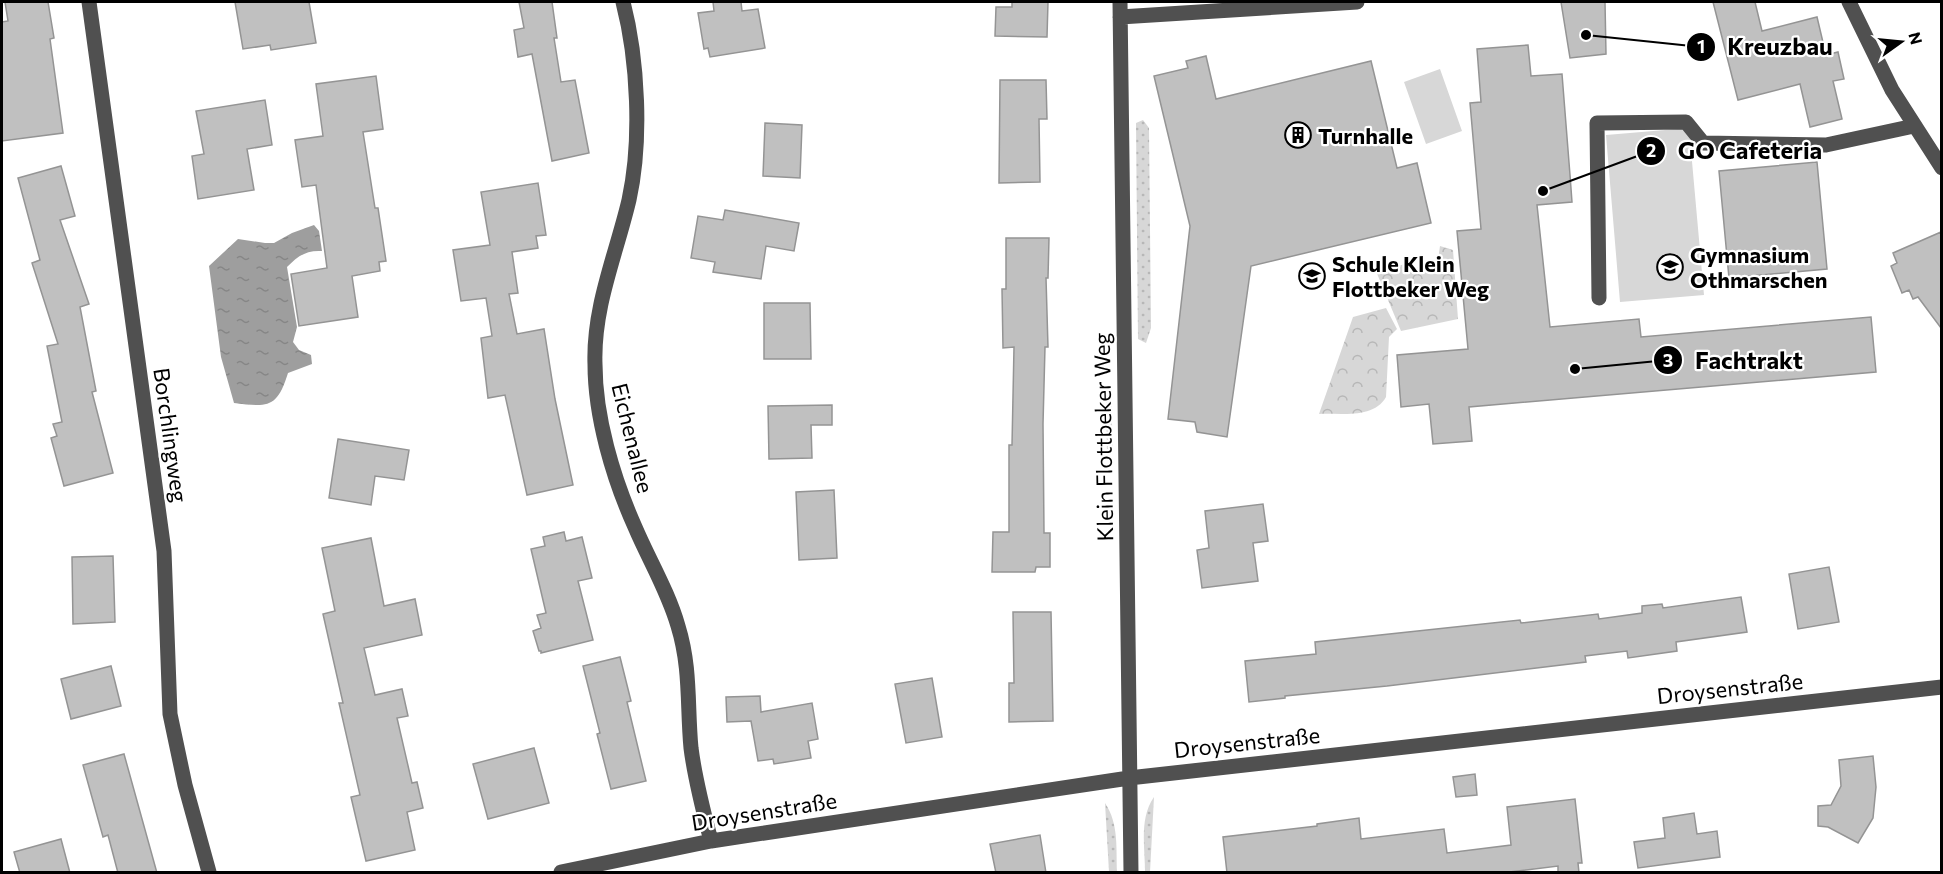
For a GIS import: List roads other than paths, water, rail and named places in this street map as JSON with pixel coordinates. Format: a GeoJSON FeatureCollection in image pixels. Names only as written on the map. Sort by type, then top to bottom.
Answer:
{"type":"FeatureCollection","features":[{"type":"Feature","properties":{"kind":"street","name":"Borchlingweg"},"geometry":{"type":"LineString","coordinates":[[89,2],[164,551],[170,714],[185,785],[209,873]]}},
{"type":"Feature","properties":{"kind":"street","name":"Eichenallee"},"geometry":{"type":"LineString","coordinates":[[623,2],[629,28],[636,108],[635,150],[629,199],[600,302],[594,364],[598,403],[623,498],[663,585],[681,637],[686,658],[691,746],[696,784],[711,841]]}},
{"type":"Feature","properties":{"kind":"street","name":"Klein Flottbeker Weg"},"geometry":{"type":"LineString","coordinates":[[1120,2],[1131,873]]}},
{"type":"Feature","properties":{"kind":"street"},"geometry":{"type":"LineString","coordinates":[[1120,17],[1356,2]]}},
{"type":"Feature","properties":{"kind":"street"},"geometry":{"type":"LineString","coordinates":[[1849,2],[1892,90],[1941,168]]}},
{"type":"Feature","properties":{"kind":"street"},"geometry":{"type":"LineString","coordinates":[[1599,298],[1597,123],[1686,122],[1703,143],[1826,145],[1914,126]]}},
{"type":"Feature","properties":{"kind":"street","name":"Droysenstraße"},"geometry":{"type":"LineString","coordinates":[[561,873],[711,841],[1129,778],[1941,687]]}},
{"type":"Feature","properties":{"kind":"water"},"geometry":{"type":"Polygon","coordinates":[[[314,225],[319,231],[322,251],[303,255],[287,267],[297,327],[293,342],[299,350],[311,355],[312,364],[288,373],[280,393],[269,403],[255,405],[234,403],[221,357],[209,266],[238,239],[274,243],[314,225]]]}},
{"type":"Feature","properties":{"kind":"place","name":"Kreuzbau"},"geometry":{"type":"Point","coordinates":[1586,35]}},
{"type":"Feature","properties":{"kind":"place","name":"Turnhalle"},"geometry":{"type":"Point","coordinates":[1298,135]}},
{"type":"Feature","properties":{"kind":"place","name":"GO Cafeteria"},"geometry":{"type":"Point","coordinates":[1543,191]}},
{"type":"Feature","properties":{"kind":"place","name":"Gymnasium Othmarschen"},"geometry":{"type":"Point","coordinates":[1670,267]}},
{"type":"Feature","properties":{"kind":"place","name":"Schule Klein Flottbeker Weg"},"geometry":{"type":"Point","coordinates":[1312,276]}},
{"type":"Feature","properties":{"kind":"place","name":"Fachtrakt"},"geometry":{"type":"Point","coordinates":[1575,369]}}]}
